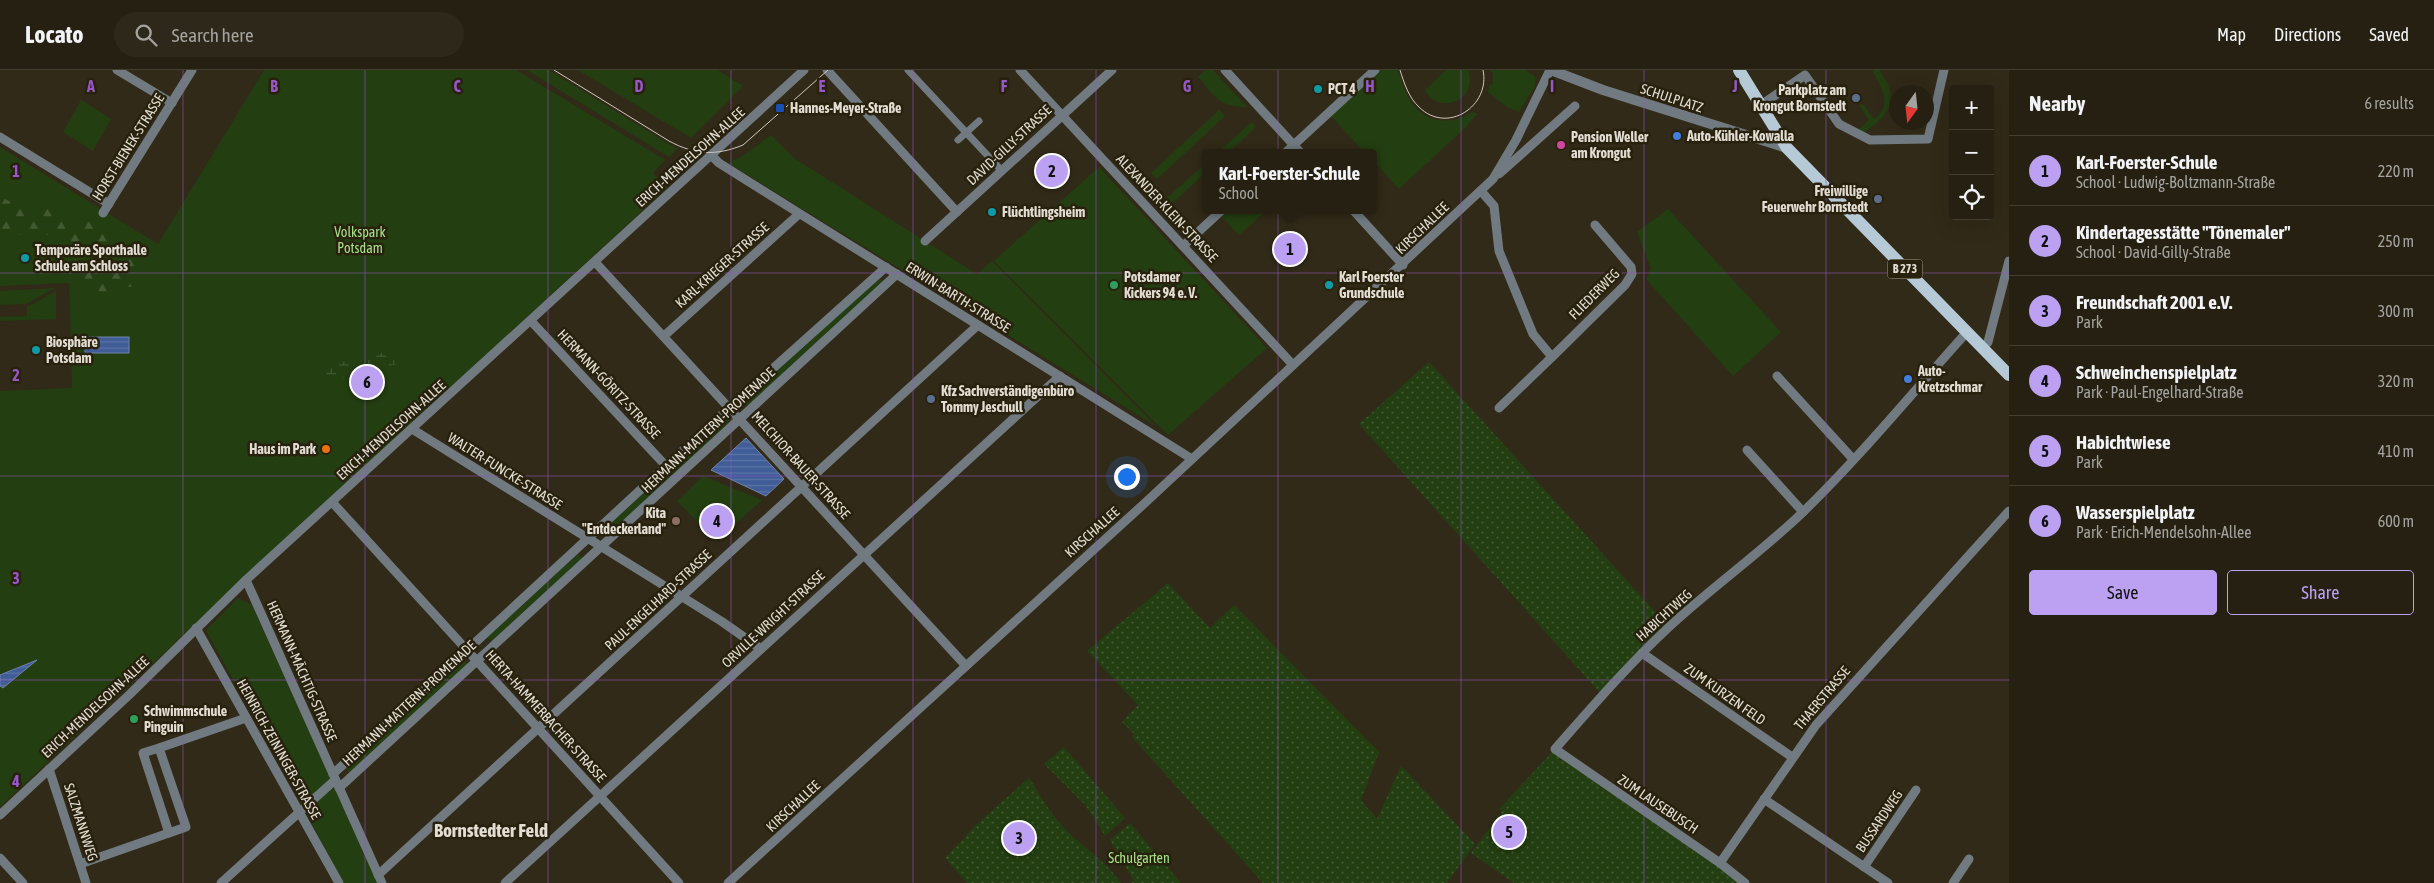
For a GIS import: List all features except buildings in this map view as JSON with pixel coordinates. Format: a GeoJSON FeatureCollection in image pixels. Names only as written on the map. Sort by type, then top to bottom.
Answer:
{"type":"FeatureCollection","features":[{"type":"Feature","properties":{"kind":"main road","name":"B 273"},"geometry":{"type":"LineString","coordinates":[[1739,70],[1786,148],[2009,375]]}},
{"type":"Feature","properties":{"kind":"street"},"geometry":{"type":"LineString","coordinates":[[117,70],[172,103]]}},
{"type":"Feature","properties":{"kind":"street","name":"HORST-BIENEK-STRASSE"},"geometry":{"type":"LineString","coordinates":[[103,213],[192,70]]}},
{"type":"Feature","properties":{"kind":"street","name":"ERICH-MENDELSOHN-ALLEE"},"geometry":{"type":"LineString","coordinates":[[0,815],[246,580],[804,70]]}},
{"type":"Feature","properties":{"kind":"street"},"geometry":{"type":"LineString","coordinates":[[827,70],[957,212]]}},
{"type":"Feature","properties":{"kind":"street","name":"ALEXANDER-KLEIN-STRASSE"},"geometry":{"type":"LineString","coordinates":[[1020,70],[1293,365]]}},
{"type":"Feature","properties":{"kind":"street","name":"DAVID-GILLY-STRASSE"},"geometry":{"type":"LineString","coordinates":[[925,241],[1112,70]]}},
{"type":"Feature","properties":{"kind":"street"},"geometry":{"type":"LineString","coordinates":[[1225,70],[1298,149]]}},
{"type":"Feature","properties":{"kind":"street"},"geometry":{"type":"LineString","coordinates":[[1290,149],[1375,70]]}},
{"type":"Feature","properties":{"kind":"street","name":"SCHULPLATZ"},"geometry":{"type":"LineString","coordinates":[[1550,70],[1627,98],[1765,143],[1786,148]]}},
{"type":"Feature","properties":{"kind":"street","name":"KIRSCHALLEE"},"geometry":{"type":"LineString","coordinates":[[1493,179],[1516,140],[1550,70]]}},
{"type":"Feature","properties":{"kind":"street"},"geometry":{"type":"LineString","coordinates":[[1761,105],[1805,75],[1839,124],[1862,136],[1870,140],[1928,139],[1944,70]]}},
{"type":"Feature","properties":{"kind":"street"},"geometry":{"type":"LineString","coordinates":[[908,72],[1002,171]]}},
{"type":"Feature","properties":{"kind":"street","name":"KIRSCHALLEE"},"geometry":{"type":"LineString","coordinates":[[728,883],[1403,265],[1493,179],[1575,106]]}},
{"type":"Feature","properties":{"kind":"street"},"geometry":{"type":"LineString","coordinates":[[958,140],[979,121]]}},
{"type":"Feature","properties":{"kind":"street"},"geometry":{"type":"LineString","coordinates":[[0,137],[109,204]]}},
{"type":"Feature","properties":{"kind":"street","name":"ERWIN-BARTH-STRASSE"},"geometry":{"type":"LineString","coordinates":[[711,155],[720,163],[799,214],[1192,459]]}},
{"type":"Feature","properties":{"kind":"street"},"geometry":{"type":"LineString","coordinates":[[1481,191],[1494,206],[1499,250],[1533,334],[1552,357],[1499,408]]}},
{"type":"Feature","properties":{"kind":"street","name":"KARL-KRIEGER-STRASSE"},"geometry":{"type":"LineString","coordinates":[[664,336],[799,214]]}},
{"type":"Feature","properties":{"kind":"street"},"geometry":{"type":"LineString","coordinates":[[1183,246],[1218,214]]}},
{"type":"Feature","properties":{"kind":"street"},"geometry":{"type":"LineString","coordinates":[[1357,214],[1403,265]]}},
{"type":"Feature","properties":{"kind":"street","name":"FLIEDERWEG"},"geometry":{"type":"LineString","coordinates":[[1552,357],[1626,284],[1632,274],[1631,267],[1595,225]]}},
{"type":"Feature","properties":{"kind":"street"},"geometry":{"type":"LineString","coordinates":[[1983,348],[1988,342],[2009,260]]}},
{"type":"Feature","properties":{"kind":"street","name":"MELCHIOR-BAUER-STRASSE"},"geometry":{"type":"LineString","coordinates":[[595,262],[966,666]]}},
{"type":"Feature","properties":{"kind":"street","name":"HERMANN-MATTERN-PROMENADE"},"geometry":{"type":"LineString","coordinates":[[336,780],[467,650],[730,407],[886,268]]}},
{"type":"Feature","properties":{"kind":"street","name":"HERMANN-MATTERN-PROMENADE"},"geometry":{"type":"LineString","coordinates":[[221,883],[602,547],[896,274]]}},
{"type":"Feature","properties":{"kind":"street","name":"HERMANN-GÖRITZ-STRASSE"},"geometry":{"type":"LineString","coordinates":[[531,321],[666,466]]}},
{"type":"Feature","properties":{"kind":"street","name":"PAUL-ENGELHARD-STRASSE"},"geometry":{"type":"LineString","coordinates":[[380,879],[539,727],[978,325]]}},
{"type":"Feature","properties":{"kind":"street","name":"HABICHTWEG"},"geometry":{"type":"LineString","coordinates":[[1555,749],[1642,653],[1690,609],[1752,559],[1803,512],[1967,332]]}},
{"type":"Feature","properties":{"kind":"street","name":"ORVILLE-WRIGHT-STRASSE"},"geometry":{"type":"LineString","coordinates":[[505,883],[599,795],[1060,376]]}},
{"type":"Feature","properties":{"kind":"street"},"geometry":{"type":"LineString","coordinates":[[1777,376],[1853,459]]}},
{"type":"Feature","properties":{"kind":"street","name":"WALTER-FUNCKE-STRASSE"},"geometry":{"type":"LineString","coordinates":[[412,429],[682,596],[761,648]]}},
{"type":"Feature","properties":{"kind":"street"},"geometry":{"type":"LineString","coordinates":[[1747,450],[1803,512]]}},
{"type":"Feature","properties":{"kind":"street","name":"HERTA-HAMMERBACHER-STRASSE"},"geometry":{"type":"LineString","coordinates":[[332,502],[539,727],[679,883]]}},
{"type":"Feature","properties":{"kind":"street","name":"THAERSTRASSE"},"geometry":{"type":"LineString","coordinates":[[1720,863],[1816,725],[2009,511]]}},
{"type":"Feature","properties":{"kind":"street","name":"HERMANN-MÄCHTIG-STRASSE"},"geometry":{"type":"LineString","coordinates":[[246,580],[380,879]]}},
{"type":"Feature","properties":{"kind":"street","name":"HEINRICH-ZEININGER-STRASSE"},"geometry":{"type":"LineString","coordinates":[[196,628],[339,883]]}},
{"type":"Feature","properties":{"kind":"street","name":"ZUM KURZEN FELD"},"geometry":{"type":"LineString","coordinates":[[1642,653],[1792,757]]}},
{"type":"Feature","properties":{"kind":"street"},"geometry":{"type":"LineString","coordinates":[[169,832],[143,753],[246,718]]}},
{"type":"Feature","properties":{"kind":"street"},"geometry":{"type":"LineString","coordinates":[[80,864],[186,827],[159,748]]}},
{"type":"Feature","properties":{"kind":"street","name":"ZUM LAUSEBUSCH"},"geometry":{"type":"LineString","coordinates":[[1555,749],[1720,863],[1745,883]]}},
{"type":"Feature","properties":{"kind":"street","name":"SALZMANNWEG"},"geometry":{"type":"LineString","coordinates":[[49,769],[86,883]]}},
{"type":"Feature","properties":{"kind":"street","name":"BUSSARDWEG"},"geometry":{"type":"LineString","coordinates":[[1864,867],[1916,790]]}},
{"type":"Feature","properties":{"kind":"street"},"geometry":{"type":"LineString","coordinates":[[1764,799],[1888,883]]}},
{"type":"Feature","properties":{"kind":"street"},"geometry":{"type":"LineString","coordinates":[[1953,883],[1969,859]]}},
{"type":"Feature","properties":{"kind":"street"},"geometry":{"type":"LineString","coordinates":[[1,862],[23,883]]}},
{"type":"Feature","properties":{"kind":"green space","name":"Volkspark Potsdam"},"geometry":{"type":"Polygon","coordinates":[[[264,70],[516,70],[665,160],[653,173],[667,188],[233,588],[0,807],[0,391],[72,388],[69,283],[0,286],[0,147],[158,244],[264,70]]]}},
{"type":"Feature","properties":{"kind":"green space"},"geometry":{"type":"Polygon","coordinates":[[[527,70],[549,70],[677,149],[669,157],[527,70]]]}},
{"type":"Feature","properties":{"kind":"green space"},"geometry":{"type":"Polygon","coordinates":[[[578,70],[718,70],[743,86],[691,138],[578,70]]]}},
{"type":"Feature","properties":{"kind":"green space"},"geometry":{"type":"Polygon","coordinates":[[[1205,70],[1213,70],[1247,107],[1237,107],[1218,100],[1198,77],[1205,70]]]}},
{"type":"Feature","properties":{"kind":"green space"},"geometry":{"type":"Polygon","coordinates":[[[1380,70],[1398,70],[1410,100],[1422,114],[1430,118],[1447,120],[1456,119],[1472,112],[1477,114],[1466,127],[1399,189],[1377,165],[1377,149],[1361,149],[1331,116],[1380,70]]]}},
{"type":"Feature","properties":{"kind":"green space"},"geometry":{"type":"Polygon","coordinates":[[[1446,70],[1468,70],[1470,80],[1468,89],[1463,96],[1456,101],[1448,103],[1432,98],[1425,90],[1446,70]]]}},
{"type":"Feature","properties":{"kind":"green space"},"geometry":{"type":"Polygon","coordinates":[[[1489,70],[1526,70],[1535,77],[1535,86],[1519,112],[1507,107],[1488,92],[1489,85],[1493,84],[1493,73],[1489,70]]]}},
{"type":"Feature","properties":{"kind":"green space"},"geometry":{"type":"Polygon","coordinates":[[[1872,70],[1880,70],[1888,84],[1889,107],[1876,124],[1863,133],[1858,130],[1869,120],[1859,105],[1863,104],[1874,119],[1880,114],[1885,102],[1882,89],[1872,70]]]}},
{"type":"Feature","properties":{"kind":"green space"},"geometry":{"type":"Polygon","coordinates":[[[81,100],[111,119],[93,151],[63,132],[81,100]]]}},
{"type":"Feature","properties":{"kind":"green space"},"geometry":{"type":"Polygon","coordinates":[[[1219,110],[1225,116],[1157,179],[1151,173],[1219,110]]]}},
{"type":"Feature","properties":{"kind":"green space"},"geometry":{"type":"Polygon","coordinates":[[[1252,122],[1256,127],[1232,149],[1222,149],[1252,122]]]}},
{"type":"Feature","properties":{"kind":"green space"},"geometry":{"type":"Polygon","coordinates":[[[771,135],[794,158],[977,274],[992,261],[1156,426],[728,163],[746,154],[771,135]]]}},
{"type":"Feature","properties":{"kind":"green space","name":"Potsdamer Kickers 94 e. V."},"geometry":{"type":"Polygon","coordinates":[[[1099,167],[1267,348],[1168,435],[994,261],[1099,167]]]}},
{"type":"Feature","properties":{"kind":"green space"},"geometry":{"type":"Polygon","coordinates":[[[1202,167],[1202,176],[1165,210],[1160,204],[1202,167]]]}},
{"type":"Feature","properties":{"kind":"green space"},"geometry":{"type":"Polygon","coordinates":[[[0,197],[14,203],[52,209],[68,224],[92,216],[125,244],[141,252],[140,276],[135,287],[117,287],[110,294],[92,290],[76,267],[55,269],[51,235],[0,235],[0,197]]]}},
{"type":"Feature","properties":{"kind":"green space"},"geometry":{"type":"Polygon","coordinates":[[[1668,209],[1781,332],[1733,376],[1646,279],[1651,269],[1637,232],[1668,209]]]}},
{"type":"Feature","properties":{"kind":"green space"},"geometry":{"type":"Polygon","coordinates":[[[1225,214],[1263,214],[1239,235],[1222,217],[1225,214]]]}},
{"type":"Feature","properties":{"kind":"green space"},"geometry":{"type":"Polygon","coordinates":[[[879,278],[885,282],[749,408],[743,402],[879,278]]]}},
{"type":"Feature","properties":{"kind":"green space"},"geometry":{"type":"Polygon","coordinates":[[[55,288],[26,304],[0,305],[0,291],[55,288]]]}},
{"type":"Feature","properties":{"kind":"green space"},"geometry":{"type":"Polygon","coordinates":[[[56,291],[56,319],[0,321],[0,317],[27,316],[27,307],[56,291]]]}},
{"type":"Feature","properties":{"kind":"green space"},"geometry":{"type":"Polygon","coordinates":[[[397,349],[401,363],[328,382],[324,366],[397,349]]]}},
{"type":"Feature","properties":{"kind":"green space"},"geometry":{"type":"Polygon","coordinates":[[[1429,362],[1669,627],[1602,695],[1359,424],[1429,362]]]}},
{"type":"Feature","properties":{"kind":"green space"},"geometry":{"type":"Polygon","coordinates":[[[727,418],[731,423],[608,535],[603,530],[727,418]]]}},
{"type":"Feature","properties":{"kind":"green space"},"geometry":{"type":"Polygon","coordinates":[[[703,476],[762,500],[716,541],[677,501],[703,476]]]}},
{"type":"Feature","properties":{"kind":"green space"},"geometry":{"type":"Polygon","coordinates":[[[578,554],[583,559],[492,642],[487,637],[578,554]]]}},
{"type":"Feature","properties":{"kind":"green space"},"geometry":{"type":"Polygon","coordinates":[[[1168,583],[1210,628],[1234,605],[1379,752],[1361,800],[1377,819],[1401,766],[1475,844],[1447,883],[1263,883],[1132,737],[1134,734],[1122,722],[1138,705],[1087,651],[1168,583]]]}},
{"type":"Feature","properties":{"kind":"green space"},"geometry":{"type":"Polygon","coordinates":[[[238,598],[252,605],[378,883],[344,883],[206,630],[238,598]]]}},
{"type":"Feature","properties":{"kind":"green space"},"geometry":{"type":"Polygon","coordinates":[[[463,659],[468,664],[349,773],[345,767],[463,659]]]}},
{"type":"Feature","properties":{"kind":"green space"},"geometry":{"type":"Polygon","coordinates":[[[1064,747],[1125,818],[1105,836],[1086,806],[1044,764],[1064,747]]]}},
{"type":"Feature","properties":{"kind":"green space"},"geometry":{"type":"Polygon","coordinates":[[[1555,749],[1745,883],[1514,883],[1471,853],[1502,811],[1499,809],[1555,749]]]}},
{"type":"Feature","properties":{"kind":"green space"},"geometry":{"type":"Polygon","coordinates":[[[1029,778],[1067,831],[1115,874],[1121,883],[967,883],[945,858],[977,824],[1029,778]]]}},
{"type":"Feature","properties":{"kind":"green space","name":"Schulgarten"},"geometry":{"type":"Polygon","coordinates":[[[1130,823],[1181,883],[1131,883],[1134,881],[1110,840],[1130,823]]]}},
{"type":"Feature","properties":{"kind":"water"},"geometry":{"type":"Polygon","coordinates":[[[85,337],[129,337],[129,353],[85,353],[85,337]]]}},
{"type":"Feature","properties":{"kind":"water"},"geometry":{"type":"Polygon","coordinates":[[[746,438],[784,479],[766,496],[711,470],[746,438]]]}},
{"type":"Feature","properties":{"kind":"water"},"geometry":{"type":"Polygon","coordinates":[[[37,660],[3,688],[0,686],[0,675],[37,660]]]}},
{"type":"Feature","properties":{"kind":"tram line"},"geometry":{"type":"LineString","coordinates":[[554,70],[669,141],[688,149],[706,152],[724,151],[743,145],[828,70]]}},
{"type":"Feature","properties":{"kind":"tram line"},"geometry":{"type":"LineString","coordinates":[[1400,70],[1407,90],[1415,103],[1430,115],[1442,118],[1454,117],[1474,105],[1484,83],[1483,70]]}},
{"type":"Feature","properties":{"kind":"place","name":"PCT 4"},"geometry":{"type":"Point","coordinates":[1318,89]}},
{"type":"Feature","properties":{"kind":"place","name":"Parkplatz am Krongut Bornstedt"},"geometry":{"type":"Point","coordinates":[1856,98]}},
{"type":"Feature","properties":{"kind":"place","name":"Hannes-Meyer-Straße"},"geometry":{"type":"Point","coordinates":[780,108]}},
{"type":"Feature","properties":{"kind":"place","name":"Auto-Kühler-Kowalla"},"geometry":{"type":"Point","coordinates":[1677,136]}},
{"type":"Feature","properties":{"kind":"place","name":"Pension Weller am Krongut"},"geometry":{"type":"Point","coordinates":[1561,145]}},
{"type":"Feature","properties":{"kind":"place","name":"Kindertagesstätte \"Tönemaler\""},"geometry":{"type":"Point","coordinates":[1052,171]}},
{"type":"Feature","properties":{"kind":"place","name":"Freiwillige Feuerwehr Bornstedt"},"geometry":{"type":"Point","coordinates":[1878,199]}},
{"type":"Feature","properties":{"kind":"place","name":"Flüchtlingsheim"},"geometry":{"type":"Point","coordinates":[992,212]}},
{"type":"Feature","properties":{"kind":"place","name":"Karl-Foerster-Schule"},"geometry":{"type":"Point","coordinates":[1290,249]}},
{"type":"Feature","properties":{"kind":"place","name":"Temporäre Sporthalle Schule am Schloss"},"geometry":{"type":"Point","coordinates":[25,258]}},
{"type":"Feature","properties":{"kind":"place","name":"Potsdamer Kickers 94 e. V."},"geometry":{"type":"Point","coordinates":[1114,285]}},
{"type":"Feature","properties":{"kind":"place","name":"Karl Foerster Grundschule"},"geometry":{"type":"Point","coordinates":[1329,285]}},
{"type":"Feature","properties":{"kind":"place","name":"Biosphäre Potsdam"},"geometry":{"type":"Point","coordinates":[36,350]}},
{"type":"Feature","properties":{"kind":"place","name":"Auto- Kretzschmar"},"geometry":{"type":"Point","coordinates":[1908,379]}},
{"type":"Feature","properties":{"kind":"place","name":"Wasserspielplatz"},"geometry":{"type":"Point","coordinates":[367,382]}},
{"type":"Feature","properties":{"kind":"place","name":"Kfz Sachverständigenbüro Tommy Jeschull"},"geometry":{"type":"Point","coordinates":[931,399]}},
{"type":"Feature","properties":{"kind":"place","name":"Haus im Park"},"geometry":{"type":"Point","coordinates":[326,449]}},
{"type":"Feature","properties":{"kind":"place","name":"Kita \"Entdeckerland\""},"geometry":{"type":"Point","coordinates":[676,521]}},
{"type":"Feature","properties":{"kind":"place","name":"Schweinchenspielplatz"},"geometry":{"type":"Point","coordinates":[717,521]}},
{"type":"Feature","properties":{"kind":"place","name":"Schwimmschule Pinguin"},"geometry":{"type":"Point","coordinates":[134,719]}},
{"type":"Feature","properties":{"kind":"place","name":"Habichtwiese"},"geometry":{"type":"Point","coordinates":[1509,832]}},
{"type":"Feature","properties":{"kind":"place","name":"Freundschaft 2001 e.V."},"geometry":{"type":"Point","coordinates":[1019,838]}},
{"type":"Feature","properties":{"kind":"district","name":"Bornstedter Feld"},"geometry":{"type":"Point","coordinates":[491,830]}}]}
